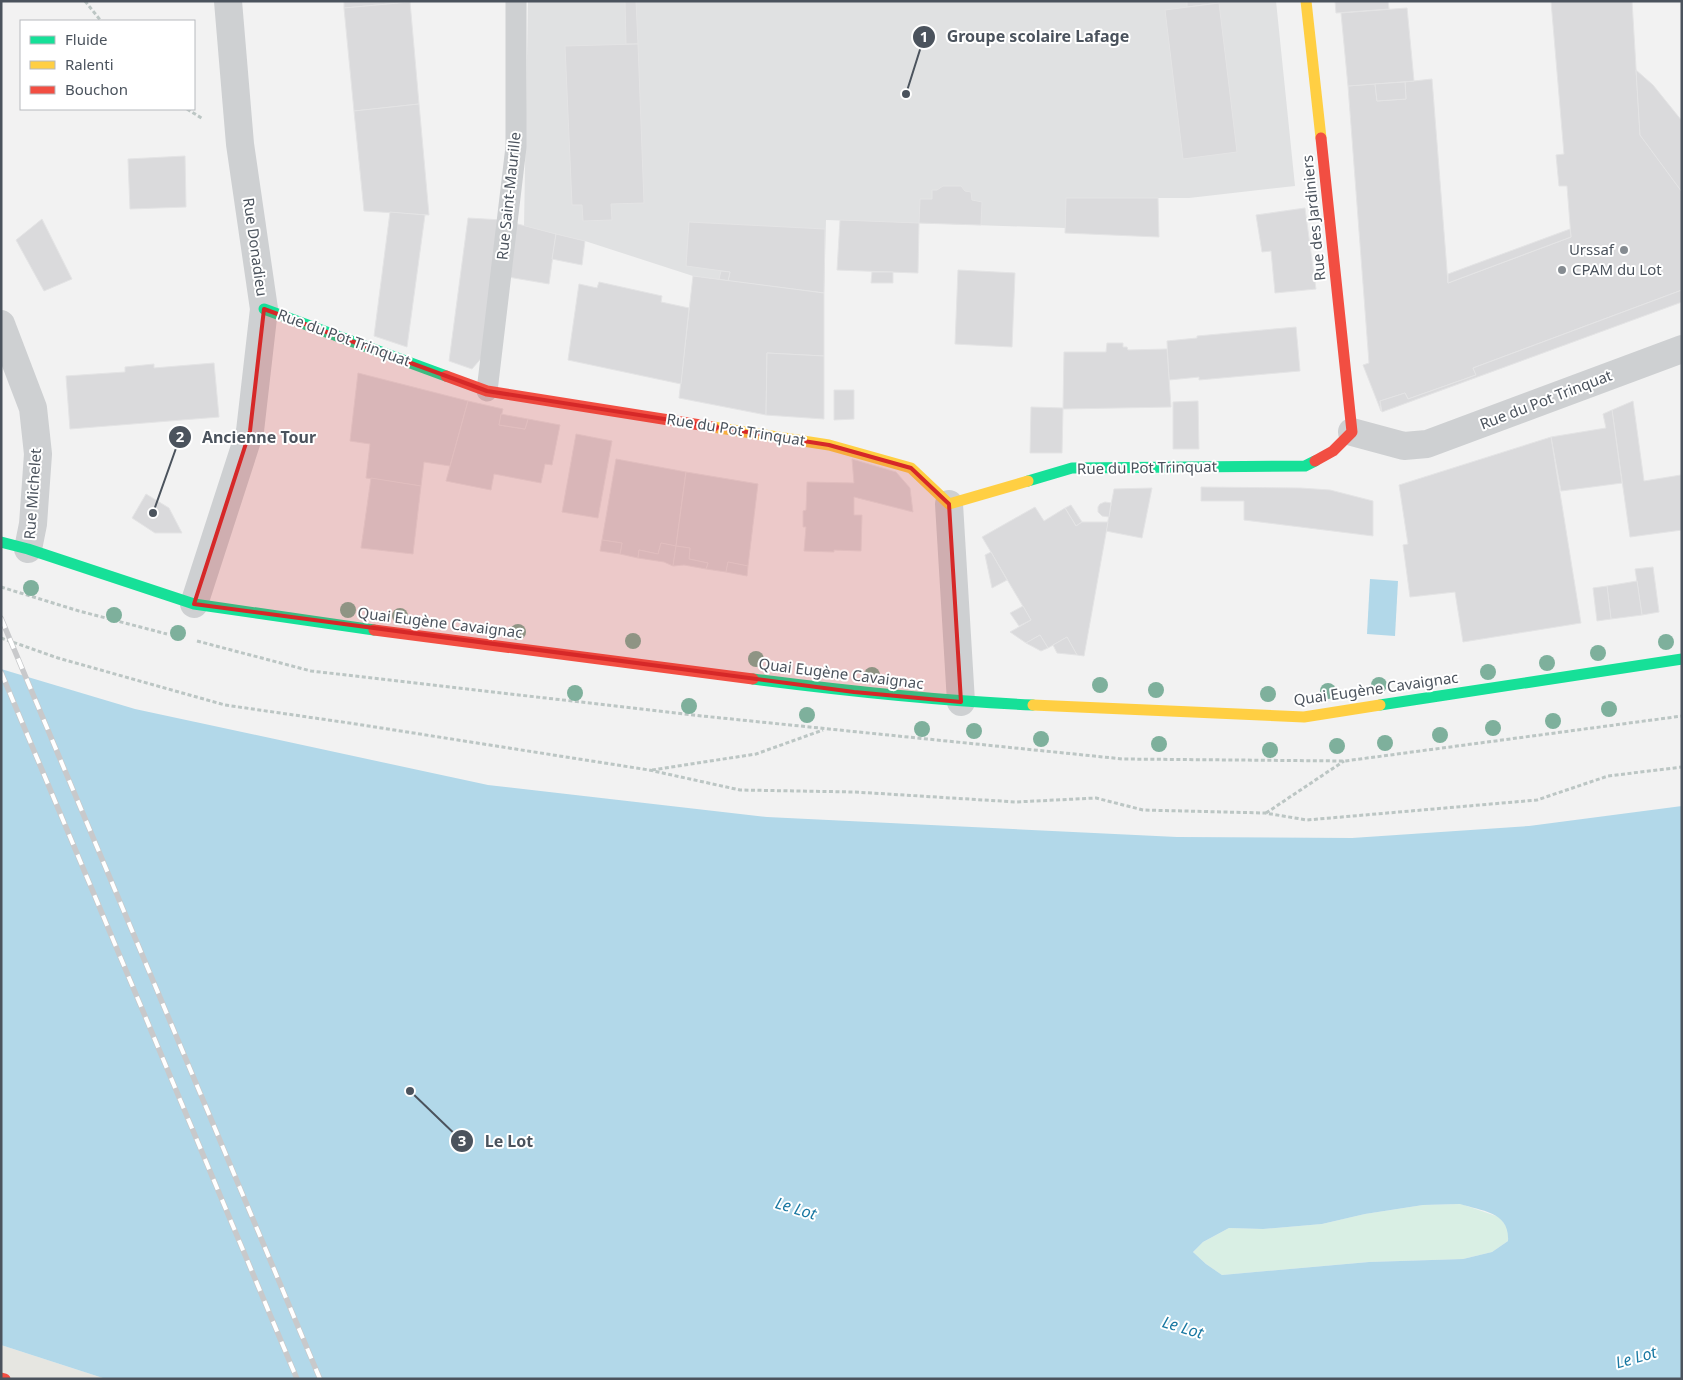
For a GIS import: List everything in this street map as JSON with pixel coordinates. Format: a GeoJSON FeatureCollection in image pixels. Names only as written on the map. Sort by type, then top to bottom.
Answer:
{"type":"FeatureCollection","features":[{"type":"Feature","properties":{"kind":"street","name":"Rue Donadieu"},"geometry":{"type":"LineString","coordinates":[[194,604],[250,431],[264,309],[240,144],[228,1]]}},
{"type":"Feature","properties":{"kind":"street","name":"Rue des Jardiniers"},"geometry":{"type":"LineString","coordinates":[[1306,1],[1352,432]]}},
{"type":"Feature","properties":{"kind":"street","name":"Rue du Pot Trinquat"},"geometry":{"type":"LineString","coordinates":[[264,309],[487,391],[829,445],[911,468],[949,504],[1072,468],[1305,466],[1333,451],[1352,432],[1404,446],[1427,444],[1682,349]]}},
{"type":"Feature","properties":{"kind":"street","name":"Rue Michelet"},"geometry":{"type":"LineString","coordinates":[[1,324],[32,408],[38,454],[33,524],[12,545]]}},
{"type":"Feature","properties":{"kind":"street"},"geometry":{"type":"LineString","coordinates":[[949,504],[961,702]]}},
{"type":"Feature","properties":{"kind":"street","name":"Quai Eugène Cavaignac"},"geometry":{"type":"LineString","coordinates":[[12,545],[194,604],[304,621],[835,690],[961,702],[1304,716],[1682,660]]}},
{"type":"Feature","properties":{"kind":"lane","name":"Rue Saint-Maurille"},"geometry":{"type":"LineString","coordinates":[[487,391],[516,147],[516,1]]}},
{"type":"Feature","properties":{"kind":"path"},"geometry":{"type":"LineString","coordinates":[[85,1],[100,20]]}},
{"type":"Feature","properties":{"kind":"path"},"geometry":{"type":"LineString","coordinates":[[1,638],[58,658],[225,705],[649,770],[740,790],[855,792],[1016,802],[1096,798],[1144,810],[1265,813],[1307,820],[1537,800],[1608,776],[1682,767]]}},
{"type":"Feature","properties":{"kind":"path"},"geometry":{"type":"LineString","coordinates":[[649,770],[756,754],[826,729]]}},
{"type":"Feature","properties":{"kind":"path"},"geometry":{"type":"LineString","coordinates":[[1265,813],[1345,761]]}},
{"type":"Feature","properties":{"kind":"highlighted area"},"geometry":{"type":"Polygon","coordinates":[[[264,309],[487,391],[829,445],[911,468],[949,504],[961,702],[854,692],[194,604],[250,431],[264,309]]]}},
{"type":"Feature","properties":{"kind":"shaded area"},"geometry":{"type":"Polygon","coordinates":[[[528,1],[1276,1],[1295,186],[1189,198],[1066,198],[1065,228],[826,220],[824,293],[693,276],[585,241],[524,226],[528,1]]]}},
{"type":"Feature","properties":{"kind":"shaded area"},"geometry":{"type":"Polygon","coordinates":[[[1,1345],[106,1379],[1,1379],[1,1345]]]}},
{"type":"Feature","properties":{"kind":"green space"},"geometry":{"type":"Polygon","coordinates":[[[1461,1204],[1499,1217],[1509,1230],[1508,1241],[1492,1252],[1463,1259],[1369,1262],[1222,1275],[1193,1252],[1203,1242],[1229,1228],[1263,1229],[1322,1224],[1365,1214],[1423,1205],[1461,1204]]]}},
{"type":"Feature","properties":{"kind":"water"},"geometry":{"type":"Polygon","coordinates":[[[1370,579],[1398,581],[1395,636],[1367,634],[1370,579]]]}},
{"type":"Feature","properties":{"kind":"water"},"geometry":{"type":"Polygon","coordinates":[[[1,669],[135,709],[488,785],[767,817],[1177,837],[1352,838],[1529,826],[1682,806],[1682,1379],[106,1379],[1,1345],[1,669]],[[1460,1204],[1423,1205],[1365,1214],[1322,1224],[1263,1229],[1229,1228],[1203,1242],[1193,1252],[1222,1275],[1369,1262],[1463,1259],[1492,1252],[1508,1241],[1507,1231],[1499,1218],[1485,1211],[1460,1204]]]}},
{"type":"Feature","properties":{"kind":"building"},"geometry":{"type":"Polygon","coordinates":[[[344,1],[410,1],[410,2],[344,8],[344,1]]]}},
{"type":"Feature","properties":{"kind":"building"},"geometry":{"type":"Polygon","coordinates":[[[625,1],[636,1],[638,44],[626,44],[625,1]]]}},
{"type":"Feature","properties":{"kind":"building"},"geometry":{"type":"Polygon","coordinates":[[[1187,1],[1218,1],[1219,3],[1187,7],[1187,1]]]}},
{"type":"Feature","properties":{"kind":"building"},"geometry":{"type":"Polygon","coordinates":[[[1335,1],[1388,1],[1389,9],[1336,13],[1335,1]]]}},
{"type":"Feature","properties":{"kind":"building"},"geometry":{"type":"Polygon","coordinates":[[[1551,1],[1632,1],[1640,135],[1682,192],[1682,290],[1473,368],[1476,375],[1408,399],[1405,393],[1380,401],[1381,411],[1363,365],[1369,363],[1348,86],[1375,84],[1377,101],[1406,99],[1405,82],[1432,79],[1448,283],[1571,237],[1567,186],[1559,186],[1556,155],[1564,154],[1551,1]]]}},
{"type":"Feature","properties":{"kind":"building"},"geometry":{"type":"Polygon","coordinates":[[[410,2],[419,104],[354,111],[344,8],[410,2]]]}},
{"type":"Feature","properties":{"kind":"building"},"geometry":{"type":"Polygon","coordinates":[[[1219,3],[1237,152],[1183,159],[1165,10],[1219,3]]]}},
{"type":"Feature","properties":{"kind":"building"},"geometry":{"type":"Polygon","coordinates":[[[1407,8],[1414,81],[1348,86],[1341,13],[1407,8]]]}},
{"type":"Feature","properties":{"kind":"building"},"geometry":{"type":"Polygon","coordinates":[[[638,44],[644,203],[611,204],[612,220],[583,221],[582,205],[572,205],[565,46],[638,44]]]}},
{"type":"Feature","properties":{"kind":"building"},"geometry":{"type":"Polygon","coordinates":[[[1636,70],[1653,85],[1682,121],[1682,192],[1640,135],[1636,70]]]}},
{"type":"Feature","properties":{"kind":"building"},"geometry":{"type":"Polygon","coordinates":[[[1405,82],[1406,99],[1377,101],[1375,84],[1405,82]]]}},
{"type":"Feature","properties":{"kind":"building"},"geometry":{"type":"Polygon","coordinates":[[[419,104],[429,215],[364,211],[354,111],[419,104]]]}},
{"type":"Feature","properties":{"kind":"building"},"geometry":{"type":"Polygon","coordinates":[[[185,156],[186,207],[130,209],[128,159],[185,156]]]}},
{"type":"Feature","properties":{"kind":"building"},"geometry":{"type":"Polygon","coordinates":[[[943,186],[961,186],[965,191],[971,192],[972,200],[982,202],[981,225],[919,223],[920,199],[932,199],[932,190],[937,190],[943,186]]]}},
{"type":"Feature","properties":{"kind":"building"},"geometry":{"type":"Polygon","coordinates":[[[1066,198],[1158,198],[1159,237],[1065,233],[1066,198]]]}},
{"type":"Feature","properties":{"kind":"building"},"geometry":{"type":"Polygon","coordinates":[[[1305,208],[1316,289],[1275,293],[1271,251],[1262,252],[1256,215],[1305,208]]]}},
{"type":"Feature","properties":{"kind":"building"},"geometry":{"type":"Polygon","coordinates":[[[390,212],[425,215],[407,347],[374,336],[390,212]]]}},
{"type":"Feature","properties":{"kind":"building"},"geometry":{"type":"Polygon","coordinates":[[[468,218],[502,220],[484,355],[472,369],[449,361],[468,218]]]}},
{"type":"Feature","properties":{"kind":"building"},"geometry":{"type":"Polygon","coordinates":[[[42,219],[72,279],[44,291],[16,240],[42,219]]]}},
{"type":"Feature","properties":{"kind":"building"},"geometry":{"type":"Polygon","coordinates":[[[840,220],[919,223],[918,273],[837,270],[840,220]]]}},
{"type":"Feature","properties":{"kind":"building"},"geometry":{"type":"Polygon","coordinates":[[[689,222],[825,229],[824,293],[728,281],[730,272],[686,266],[689,222]]]}},
{"type":"Feature","properties":{"kind":"building"},"geometry":{"type":"Polygon","coordinates":[[[514,223],[556,234],[549,284],[508,277],[514,223]]]}},
{"type":"Feature","properties":{"kind":"building"},"geometry":{"type":"Polygon","coordinates":[[[1570,229],[1571,237],[1448,283],[1448,274],[1570,229]]]}},
{"type":"Feature","properties":{"kind":"building"},"geometry":{"type":"Polygon","coordinates":[[[556,234],[585,241],[582,265],[552,259],[556,234]]]}},
{"type":"Feature","properties":{"kind":"building"},"geometry":{"type":"Polygon","coordinates":[[[958,270],[1015,273],[1012,347],[955,344],[958,270]]]}},
{"type":"Feature","properties":{"kind":"building"},"geometry":{"type":"Polygon","coordinates":[[[721,271],[730,272],[728,281],[719,279],[721,271]]]}},
{"type":"Feature","properties":{"kind":"building"},"geometry":{"type":"Polygon","coordinates":[[[872,272],[893,272],[893,283],[871,283],[872,272]]]}},
{"type":"Feature","properties":{"kind":"building"},"geometry":{"type":"Polygon","coordinates":[[[693,276],[824,293],[824,356],[767,353],[766,415],[679,398],[693,276]]]}},
{"type":"Feature","properties":{"kind":"building"},"geometry":{"type":"Polygon","coordinates":[[[599,282],[662,296],[661,302],[689,308],[681,384],[568,360],[579,284],[597,288],[599,282]]]}},
{"type":"Feature","properties":{"kind":"building"},"geometry":{"type":"Polygon","coordinates":[[[1682,290],[1682,302],[1382,412],[1380,401],[1405,393],[1408,399],[1476,375],[1473,368],[1682,290]]]}},
{"type":"Feature","properties":{"kind":"building"},"geometry":{"type":"Polygon","coordinates":[[[1296,327],[1300,371],[1199,380],[1199,377],[1169,380],[1167,341],[1197,338],[1197,336],[1296,327]]]}},
{"type":"Feature","properties":{"kind":"building"},"geometry":{"type":"Polygon","coordinates":[[[1107,343],[1123,343],[1123,347],[1127,347],[1128,350],[1167,349],[1171,407],[1063,409],[1064,352],[1106,352],[1107,343]]]}},
{"type":"Feature","properties":{"kind":"building"},"geometry":{"type":"Polygon","coordinates":[[[767,353],[824,356],[824,419],[766,415],[767,353]]]}},
{"type":"Feature","properties":{"kind":"building"},"geometry":{"type":"Polygon","coordinates":[[[214,363],[219,417],[70,429],[66,376],[125,372],[125,367],[154,364],[154,368],[214,363]]]}},
{"type":"Feature","properties":{"kind":"building"},"geometry":{"type":"Polygon","coordinates":[[[358,373],[468,401],[450,466],[424,462],[421,486],[366,478],[370,444],[350,441],[358,373]]]}},
{"type":"Feature","properties":{"kind":"building"},"geometry":{"type":"Polygon","coordinates":[[[834,390],[854,390],[854,419],[834,420],[834,390]]]}},
{"type":"Feature","properties":{"kind":"building"},"geometry":{"type":"Polygon","coordinates":[[[468,401],[503,409],[499,425],[525,429],[528,419],[560,425],[552,465],[545,464],[541,483],[494,474],[491,490],[446,481],[468,401]]]}},
{"type":"Feature","properties":{"kind":"building"},"geometry":{"type":"Polygon","coordinates":[[[1198,401],[1199,449],[1173,449],[1173,402],[1198,401]]]}},
{"type":"Feature","properties":{"kind":"building"},"geometry":{"type":"Polygon","coordinates":[[[1633,401],[1644,481],[1681,475],[1682,530],[1630,537],[1612,410],[1633,401]]]}},
{"type":"Feature","properties":{"kind":"building"},"geometry":{"type":"Polygon","coordinates":[[[1031,407],[1063,408],[1062,453],[1030,453],[1031,407]]]}},
{"type":"Feature","properties":{"kind":"building"},"geometry":{"type":"Polygon","coordinates":[[[1612,410],[1622,483],[1561,491],[1551,437],[1606,428],[1603,414],[1612,410]]]}},
{"type":"Feature","properties":{"kind":"building"},"geometry":{"type":"Polygon","coordinates":[[[501,414],[528,419],[525,429],[499,425],[501,414]]]}},
{"type":"Feature","properties":{"kind":"building"},"geometry":{"type":"Polygon","coordinates":[[[576,434],[612,441],[598,518],[562,512],[576,434]]]}},
{"type":"Feature","properties":{"kind":"building"},"geometry":{"type":"Polygon","coordinates":[[[1551,437],[1581,623],[1463,642],[1455,592],[1410,597],[1403,545],[1408,544],[1399,485],[1551,437]]]}},
{"type":"Feature","properties":{"kind":"building"},"geometry":{"type":"Polygon","coordinates":[[[616,459],[686,472],[676,546],[661,543],[658,554],[639,550],[638,558],[620,554],[622,543],[602,540],[616,459]]]}},
{"type":"Feature","properties":{"kind":"building"},"geometry":{"type":"Polygon","coordinates":[[[852,459],[896,472],[910,488],[913,512],[854,497],[854,515],[862,515],[861,551],[804,551],[806,527],[803,527],[803,511],[806,510],[807,482],[854,483],[852,459]]]}},
{"type":"Feature","properties":{"kind":"building"},"geometry":{"type":"Polygon","coordinates":[[[686,472],[758,484],[748,566],[728,562],[726,572],[706,569],[708,563],[689,559],[690,548],[676,546],[686,472]]]}},
{"type":"Feature","properties":{"kind":"building"},"geometry":{"type":"Polygon","coordinates":[[[371,478],[421,486],[413,554],[361,548],[371,478]]]}},
{"type":"Feature","properties":{"kind":"building"},"geometry":{"type":"Polygon","coordinates":[[[1201,487],[1330,490],[1373,501],[1373,536],[1244,520],[1244,501],[1201,501],[1201,487]]]}},
{"type":"Feature","properties":{"kind":"building"},"geometry":{"type":"Polygon","coordinates":[[[1152,488],[1142,538],[1106,531],[1114,489],[1152,488]]]}},
{"type":"Feature","properties":{"kind":"building"},"geometry":{"type":"Polygon","coordinates":[[[146,494],[169,508],[182,533],[155,533],[132,518],[146,494]]]}},
{"type":"Feature","properties":{"kind":"building"},"geometry":{"type":"Polygon","coordinates":[[[1105,502],[1111,503],[1109,517],[1102,516],[1098,512],[1100,504],[1105,502]]]}},
{"type":"Feature","properties":{"kind":"building"},"geometry":{"type":"Polygon","coordinates":[[[1071,505],[1082,522],[1076,526],[1065,508],[1071,505]]]}},
{"type":"Feature","properties":{"kind":"building"},"geometry":{"type":"Polygon","coordinates":[[[1035,507],[1044,521],[1065,508],[1076,526],[1082,522],[1108,522],[1084,656],[1077,655],[1067,637],[1048,648],[1040,635],[1026,643],[1010,632],[1031,620],[982,537],[1035,507]]]}},
{"type":"Feature","properties":{"kind":"building"},"geometry":{"type":"Polygon","coordinates":[[[602,540],[622,543],[620,554],[600,551],[602,540]]]}},
{"type":"Feature","properties":{"kind":"building"},"geometry":{"type":"Polygon","coordinates":[[[661,543],[676,546],[673,566],[664,562],[638,558],[639,550],[658,554],[661,543]]]}},
{"type":"Feature","properties":{"kind":"building"},"geometry":{"type":"Polygon","coordinates":[[[676,546],[690,548],[689,559],[708,563],[706,569],[684,565],[673,566],[676,546]]]}},
{"type":"Feature","properties":{"kind":"building"},"geometry":{"type":"Polygon","coordinates":[[[991,552],[1007,580],[992,588],[985,555],[991,552]]]}},
{"type":"Feature","properties":{"kind":"building"},"geometry":{"type":"Polygon","coordinates":[[[728,562],[748,566],[747,576],[726,572],[728,562]]]}},
{"type":"Feature","properties":{"kind":"building"},"geometry":{"type":"Polygon","coordinates":[[[1653,567],[1659,612],[1642,615],[1635,569],[1653,567]]]}},
{"type":"Feature","properties":{"kind":"building"},"geometry":{"type":"Polygon","coordinates":[[[1637,581],[1642,615],[1611,619],[1607,586],[1637,581]]]}},
{"type":"Feature","properties":{"kind":"building"},"geometry":{"type":"Polygon","coordinates":[[[1607,586],[1611,619],[1597,621],[1593,588],[1607,586]]]}},
{"type":"Feature","properties":{"kind":"building"},"geometry":{"type":"Polygon","coordinates":[[[1023,606],[1031,620],[1019,626],[1010,613],[1023,606]]]}},
{"type":"Feature","properties":{"kind":"building"},"geometry":{"type":"Polygon","coordinates":[[[1040,635],[1048,648],[1041,651],[1026,643],[1040,635]]]}},
{"type":"Feature","properties":{"kind":"building"},"geometry":{"type":"Polygon","coordinates":[[[1067,637],[1077,655],[1057,653],[1053,645],[1067,637]]]}},
{"type":"Feature","properties":{"kind":"railway"},"geometry":{"type":"LineString","coordinates":[[1,618],[320,1379]]}},
{"type":"Feature","properties":{"kind":"railway"},"geometry":{"type":"LineString","coordinates":[[1,672],[297,1379]]}},
{"type":"Feature","properties":{"kind":"traffic: fast"},"geometry":{"type":"LineString","coordinates":[[264,309],[446,376]]}},
{"type":"Feature","properties":{"kind":"traffic: fast"},"geometry":{"type":"LineString","coordinates":[[1028,481],[1072,468],[1305,466],[1315,461]]}},
{"type":"Feature","properties":{"kind":"traffic: fast"},"geometry":{"type":"LineString","coordinates":[[1,542],[28,549],[194,604],[374,630]]}},
{"type":"Feature","properties":{"kind":"traffic: fast"},"geometry":{"type":"LineString","coordinates":[[1380,705],[1682,659]]}},
{"type":"Feature","properties":{"kind":"traffic: fast"},"geometry":{"type":"LineString","coordinates":[[753,679],[893,695],[1033,705]]}},
{"type":"Feature","properties":{"kind":"traffic: slow"},"geometry":{"type":"LineString","coordinates":[[1306,1],[1321,138]]}},
{"type":"Feature","properties":{"kind":"traffic: slow"},"geometry":{"type":"LineString","coordinates":[[713,427],[829,445],[911,468],[949,504],[1028,481]]}},
{"type":"Feature","properties":{"kind":"traffic: slow"},"geometry":{"type":"LineString","coordinates":[[1033,705],[1304,717],[1380,705]]}},
{"type":"Feature","properties":{"kind":"traffic: jam"},"geometry":{"type":"LineString","coordinates":[[1315,461],[1333,451],[1352,432],[1321,138]]}},
{"type":"Feature","properties":{"kind":"traffic: jam"},"geometry":{"type":"LineString","coordinates":[[446,376],[487,391],[713,427]]}},
{"type":"Feature","properties":{"kind":"traffic: jam"},"geometry":{"type":"LineString","coordinates":[[374,630],[753,679]]}},
{"type":"Feature","properties":{"kind":"traffic: jam"},"geometry":{"type":"LineString","coordinates":[[1,1378],[5,1379]]}},
{"type":"Feature","properties":{"kind":"place","name":"Groupe scolaire Lafage"},"geometry":{"type":"Point","coordinates":[906,94]}},
{"type":"Feature","properties":{"kind":"place","name":"Urssaf"},"geometry":{"type":"Point","coordinates":[1624,250]}},
{"type":"Feature","properties":{"kind":"place","name":"CPAM du Lot"},"geometry":{"type":"Point","coordinates":[1562,270]}},
{"type":"Feature","properties":{"kind":"place","name":"Ancienne Tour"},"geometry":{"type":"Point","coordinates":[153,513]}},
{"type":"Feature","properties":{"kind":"place","name":"Le Lot"},"geometry":{"type":"Point","coordinates":[410,1091]}}]}
